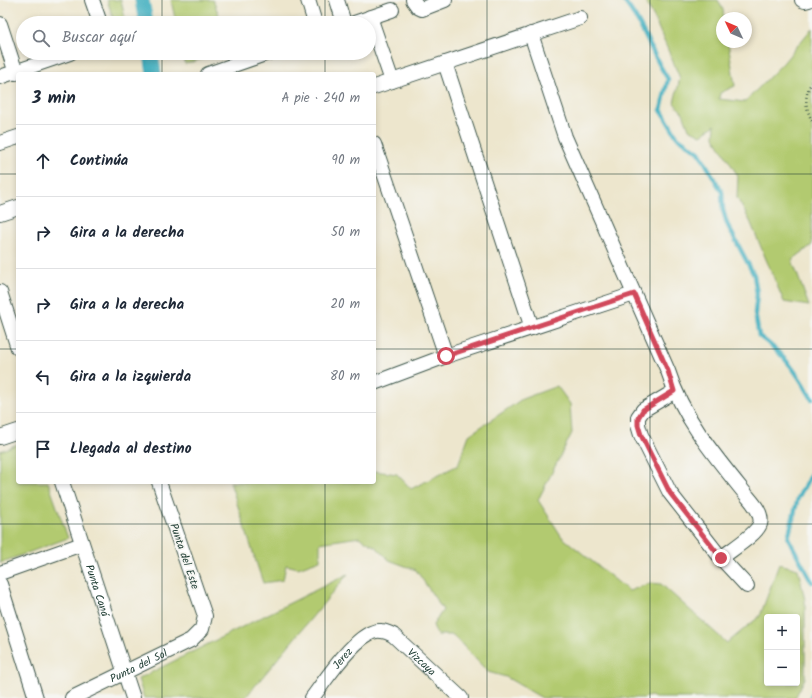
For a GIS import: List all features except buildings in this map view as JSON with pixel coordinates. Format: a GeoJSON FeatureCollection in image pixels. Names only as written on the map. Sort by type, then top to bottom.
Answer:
{"type":"FeatureCollection","features":[{"type":"Feature","properties":{"kind":"street"},"geometry":{"type":"LineString","coordinates":[[92,0],[98,16]]}},
{"type":"Feature","properties":{"kind":"street"},"geometry":{"type":"LineString","coordinates":[[308,0],[313,16]]}},
{"type":"Feature","properties":{"kind":"street"},"geometry":{"type":"LineString","coordinates":[[337,0],[342,16]]}},
{"type":"Feature","properties":{"kind":"street"},"geometry":{"type":"LineString","coordinates":[[417,5],[445,0]]}},
{"type":"Feature","properties":{"kind":"street"},"geometry":{"type":"LineString","coordinates":[[373,16],[392,10]]}},
{"type":"Feature","properties":{"kind":"street"},"geometry":{"type":"LineString","coordinates":[[376,86],[580,18]]}},
{"type":"Feature","properties":{"kind":"street"},"geometry":{"type":"LineString","coordinates":[[0,24],[16,73],[0,77]]}},
{"type":"Feature","properties":{"kind":"street"},"geometry":{"type":"LineString","coordinates":[[376,34],[392,81]]}},
{"type":"Feature","properties":{"kind":"street"},"geometry":{"type":"LineString","coordinates":[[531,34],[565,137],[668,371],[674,391],[683,408],[724,466],[756,507],[760,515],[760,523],[756,531],[721,558]]}},
{"type":"Feature","properties":{"kind":"street"},"geometry":{"type":"LineString","coordinates":[[19,72],[51,60]]}},
{"type":"Feature","properties":{"kind":"street"},"geometry":{"type":"LineString","coordinates":[[214,72],[248,60]]}},
{"type":"Feature","properties":{"kind":"street"},"geometry":{"type":"LineString","coordinates":[[445,63],[532,328]]}},
{"type":"Feature","properties":{"kind":"street"},"geometry":{"type":"LineString","coordinates":[[0,143],[16,138]]}},
{"type":"Feature","properties":{"kind":"street"},"geometry":{"type":"LineString","coordinates":[[376,150],[446,356]]}},
{"type":"Feature","properties":{"kind":"street"},"geometry":{"type":"LineString","coordinates":[[0,213],[16,208]]}},
{"type":"Feature","properties":{"kind":"street"},"geometry":{"type":"LineString","coordinates":[[0,292],[16,342]]}},
{"type":"Feature","properties":{"kind":"street"},"geometry":{"type":"LineString","coordinates":[[376,382],[446,356],[634,294]]}},
{"type":"Feature","properties":{"kind":"street"},"geometry":{"type":"LineString","coordinates":[[674,391],[643,410],[638,418],[638,425],[641,435],[670,493],[721,558],[747,586]]}},
{"type":"Feature","properties":{"kind":"street"},"geometry":{"type":"LineString","coordinates":[[0,437],[16,432]]}},
{"type":"Feature","properties":{"kind":"street","name":"Punta Caná"},"geometry":{"type":"LineString","coordinates":[[63,484],[134,698]]}},
{"type":"Feature","properties":{"kind":"street","name":"Punta del Este"},"geometry":{"type":"LineString","coordinates":[[160,484],[205,616],[202,629]]}},
{"type":"Feature","properties":{"kind":"street"},"geometry":{"type":"LineString","coordinates":[[0,573],[82,544]]}},
{"type":"Feature","properties":{"kind":"street"},"geometry":{"type":"LineString","coordinates":[[0,584],[36,698]]}},
{"type":"Feature","properties":{"kind":"street","name":"Punta del Sol"},"geometry":{"type":"LineString","coordinates":[[72,698],[191,640],[202,629]]}},
{"type":"Feature","properties":{"kind":"street","name":"Jerez"},"geometry":{"type":"LineString","coordinates":[[312,698],[355,643],[367,634],[380,630]]}},
{"type":"Feature","properties":{"kind":"street","name":"Vizcaya"},"geometry":{"type":"LineString","coordinates":[[380,630],[393,635],[461,698]]}},
{"type":"Feature","properties":{"kind":"path"},"geometry":{"type":"LineString","coordinates":[[812,82],[806,98],[806,107],[812,122]]}},
{"type":"Feature","properties":{"kind":"green space"},"geometry":{"type":"Polygon","coordinates":[[[107,0],[121,0],[124,16],[113,16],[107,0]]]}},
{"type":"Feature","properties":{"kind":"green space"},"geometry":{"type":"Polygon","coordinates":[[[171,0],[213,0],[219,16],[174,16],[171,0]]]}},
{"type":"Feature","properties":{"kind":"green space"},"geometry":{"type":"Polygon","coordinates":[[[644,0],[718,0],[723,12],[716,12],[716,48],[729,48],[735,86],[720,93],[719,99],[745,102],[784,62],[812,28],[812,245],[792,260],[809,306],[784,302],[750,221],[737,198],[738,176],[714,137],[715,125],[701,135],[689,129],[683,113],[674,103],[680,78],[652,13],[644,0]]]}},
{"type":"Feature","properties":{"kind":"green space"},"geometry":{"type":"Polygon","coordinates":[[[184,60],[199,60],[185,64],[184,60]]]}},
{"type":"Feature","properties":{"kind":"green space"},"geometry":{"type":"Polygon","coordinates":[[[557,386],[570,404],[572,433],[538,500],[562,537],[629,591],[650,583],[661,584],[727,643],[760,616],[779,564],[798,569],[805,600],[805,678],[795,698],[655,698],[651,696],[644,698],[542,698],[506,677],[488,672],[453,635],[437,635],[433,625],[443,610],[416,570],[389,560],[376,547],[359,537],[320,543],[320,560],[298,568],[286,565],[283,580],[263,583],[231,484],[376,484],[376,471],[397,474],[411,489],[458,465],[469,435],[522,399],[557,386]]]}},
{"type":"Feature","properties":{"kind":"green space"},"geometry":{"type":"Polygon","coordinates":[[[16,445],[16,484],[49,484],[68,538],[0,563],[0,451],[16,445]]]}},
{"type":"Feature","properties":{"kind":"green space"},"geometry":{"type":"Polygon","coordinates":[[[348,574],[245,698],[144,698],[138,679],[348,574]]]}},
{"type":"Feature","properties":{"kind":"waterway"},"geometry":{"type":"LineString","coordinates":[[142,0],[145,16]]}},
{"type":"Feature","properties":{"kind":"waterway"},"geometry":{"type":"LineString","coordinates":[[623,0],[642,29],[668,79],[661,110],[677,137],[699,152],[722,192],[723,210],[727,224],[754,275],[757,294],[755,313],[759,336],[776,350],[789,364],[801,380],[812,399]]}},
{"type":"Feature","properties":{"kind":"waterway"},"geometry":{"type":"LineString","coordinates":[[152,60],[154,72]]}},
{"type":"Feature","properties":{"kind":"waterway"},"geometry":{"type":"LineString","coordinates":[[812,472],[798,498],[788,538],[812,582]]}},
{"type":"Feature","properties":{"kind":"waterway"},"geometry":{"type":"LineString","coordinates":[[811,698],[812,694]]}},
{"type":"Feature","properties":{"kind":"route"},"geometry":{"type":"LineString","coordinates":[[446,356],[634,294],[668,371],[674,391],[643,410],[638,418],[638,425],[641,435],[670,493],[686,516],[721,558]]}}]}
